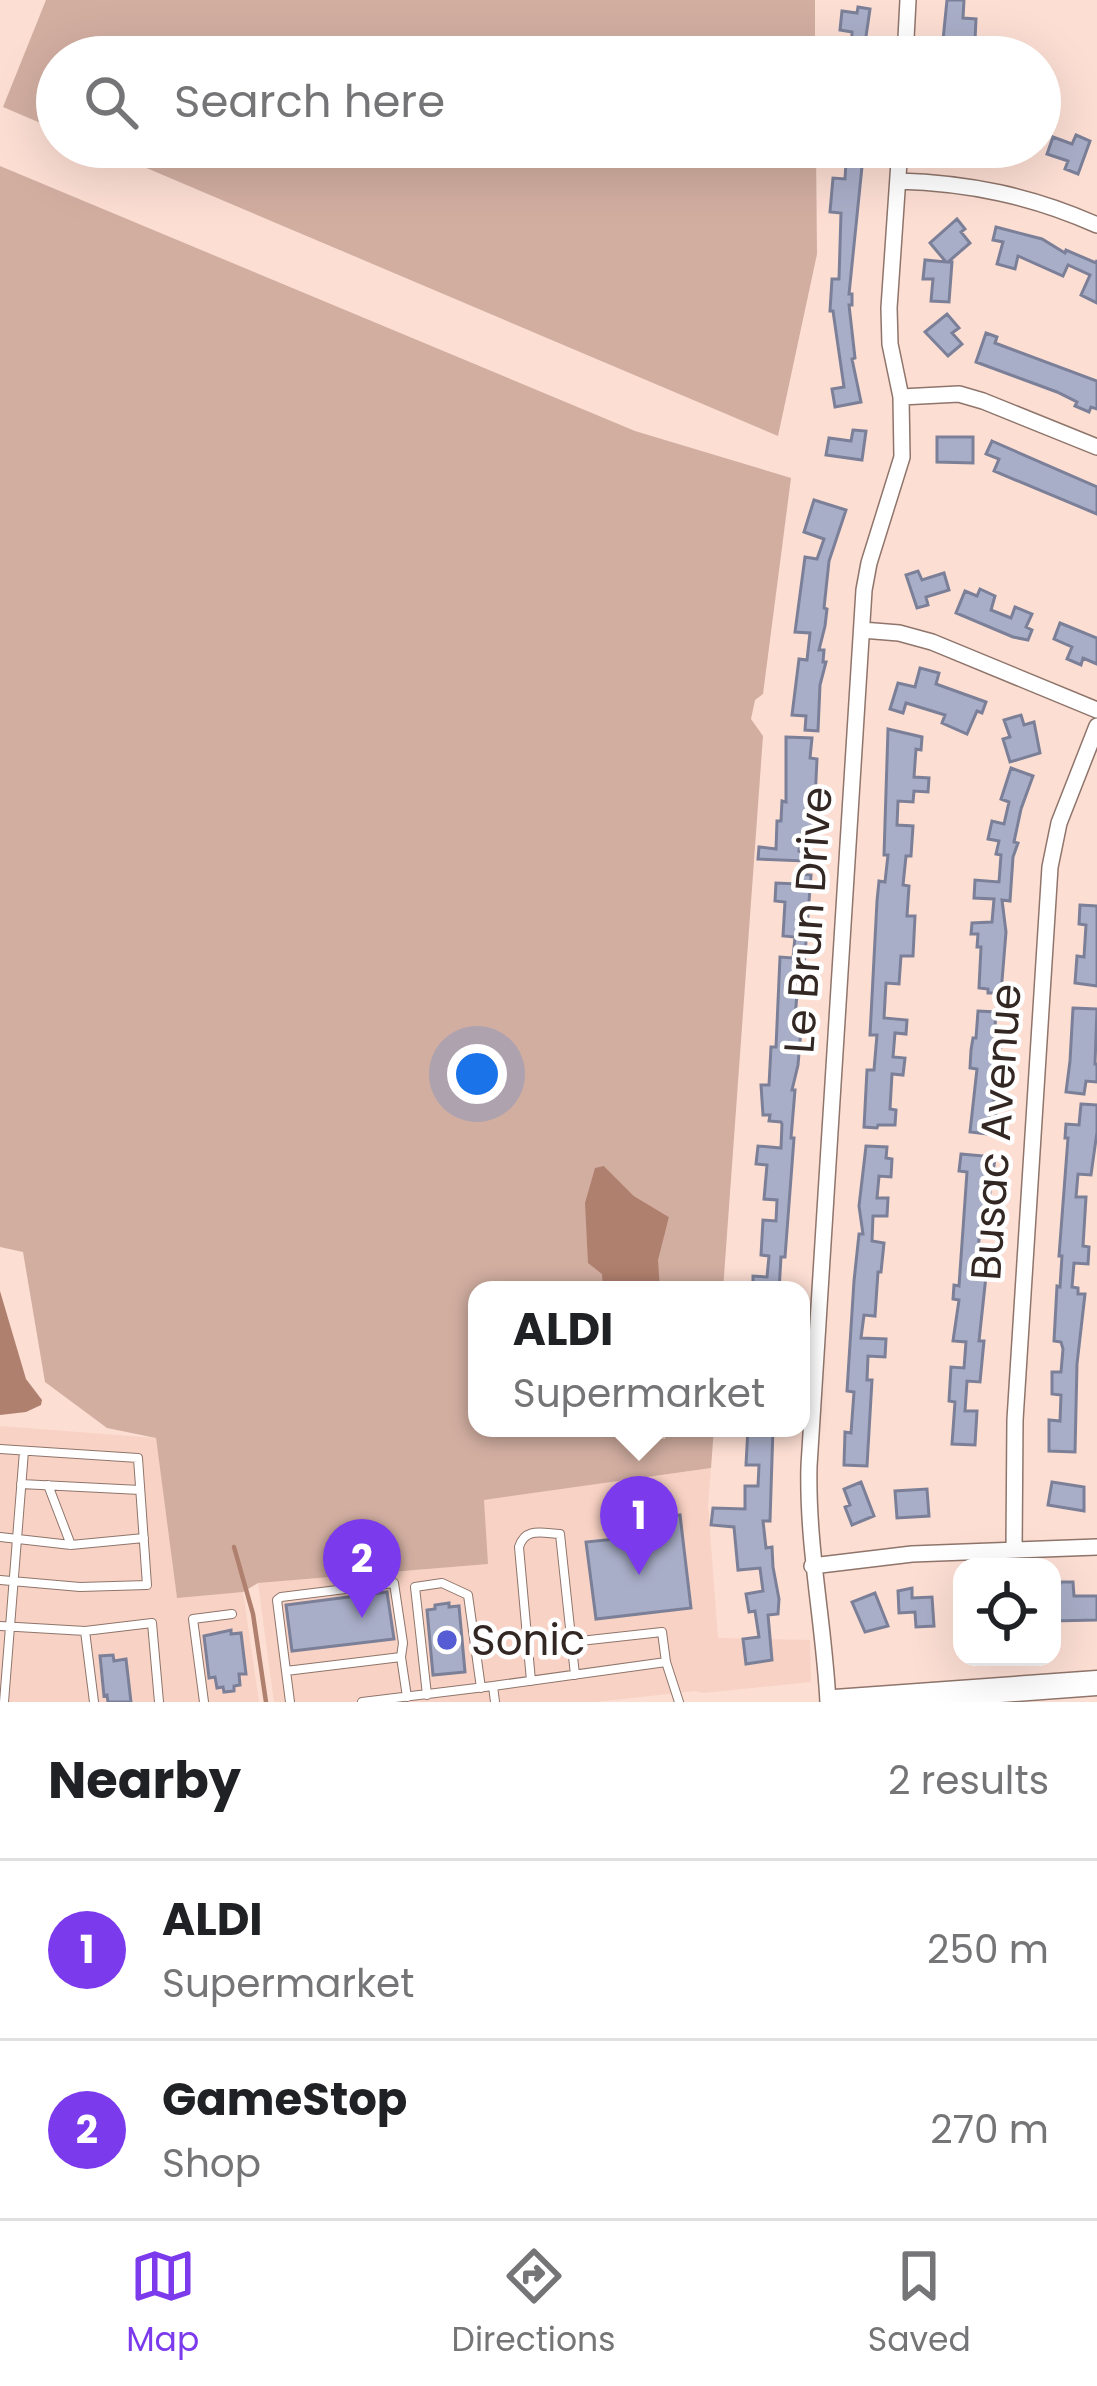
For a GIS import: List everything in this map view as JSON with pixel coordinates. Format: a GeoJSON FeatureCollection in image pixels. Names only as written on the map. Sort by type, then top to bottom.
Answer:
{"type":"FeatureCollection","features":[{"type":"Feature","properties":{"kind":"main road"},"geometry":{"type":"LineString","coordinates":[[832,1702],[1097,1683]]}},
{"type":"Feature","properties":{"kind":"street"},"geometry":{"type":"LineString","coordinates":[[906,36],[908,0]]}},
{"type":"Feature","properties":{"kind":"street","name":"Le Brun Drive"},"geometry":{"type":"LineString","coordinates":[[832,1702],[812,1566],[809,1466],[862,630],[869,563],[902,457],[901,397],[890,344],[889,308],[899,168]]}},
{"type":"Feature","properties":{"kind":"street"},"geometry":{"type":"LineString","coordinates":[[898,181],[998,190],[1097,225]]}},
{"type":"Feature","properties":{"kind":"street"},"geometry":{"type":"LineString","coordinates":[[901,397],[958,394],[982,400],[1097,447]]}},
{"type":"Feature","properties":{"kind":"street"},"geometry":{"type":"LineString","coordinates":[[862,630],[932,642],[1097,710]]}},
{"type":"Feature","properties":{"kind":"street","name":"Busac Avenue"},"geometry":{"type":"LineString","coordinates":[[1014,1550],[1015,1420],[1050,867],[1059,824],[1097,726]]}},
{"type":"Feature","properties":{"kind":"street"},"geometry":{"type":"LineString","coordinates":[[812,1566],[912,1554],[1097,1547]]}},
{"type":"Feature","properties":{"kind":"lane"},"geometry":{"type":"LineString","coordinates":[[0,1449],[138,1458],[147,1585],[80,1587],[0,1580]]}},
{"type":"Feature","properties":{"kind":"lane"},"geometry":{"type":"LineString","coordinates":[[4,1702],[6,1627],[24,1451]]}},
{"type":"Feature","properties":{"kind":"lane"},"geometry":{"type":"LineString","coordinates":[[21,1484],[140,1490]]}},
{"type":"Feature","properties":{"kind":"lane"},"geometry":{"type":"LineString","coordinates":[[48,1485],[71,1545]]}},
{"type":"Feature","properties":{"kind":"lane"},"geometry":{"type":"LineString","coordinates":[[531,1681],[519,1547],[529,1532],[560,1534],[574,1675]]}},
{"type":"Feature","properties":{"kind":"lane"},"geometry":{"type":"LineString","coordinates":[[0,1537],[71,1545],[144,1538]]}},
{"type":"Feature","properties":{"kind":"lane"},"geometry":{"type":"LineString","coordinates":[[290,1702],[277,1600],[394,1583],[407,1697]]}},
{"type":"Feature","properties":{"kind":"lane"},"geometry":{"type":"LineString","coordinates":[[427,1695],[415,1587],[442,1583],[469,1594],[487,1687],[495,1702]]}},
{"type":"Feature","properties":{"kind":"lane"},"geometry":{"type":"LineString","coordinates":[[204,1702],[193,1619],[232,1614]]}},
{"type":"Feature","properties":{"kind":"lane"},"geometry":{"type":"LineString","coordinates":[[6,1627],[86,1631],[152,1623],[159,1702]]}},
{"type":"Feature","properties":{"kind":"lane"},"geometry":{"type":"LineString","coordinates":[[86,1631],[94,1702]]}},
{"type":"Feature","properties":{"kind":"lane"},"geometry":{"type":"LineString","coordinates":[[571,1642],[662,1632],[679,1702]]}},
{"type":"Feature","properties":{"kind":"lane"},"geometry":{"type":"LineString","coordinates":[[286,1671],[401,1657]]}},
{"type":"Feature","properties":{"kind":"lane"},"geometry":{"type":"LineString","coordinates":[[362,1702],[666,1662]]}},
{"type":"Feature","properties":{"kind":"shaded area"},"geometry":{"type":"Polygon","coordinates":[[[46,0],[815,0],[815,36],[36,36],[36,121],[3,107],[46,0]]]}},
{"type":"Feature","properties":{"kind":"shaded area"},"geometry":{"type":"Polygon","coordinates":[[[0,166],[635,431],[791,478],[763,694],[755,700],[751,719],[763,736],[724,1281],[659,1281],[657,1260],[669,1217],[634,1196],[604,1166],[603,1281],[468,1281],[468,1437],[713,1437],[711,1468],[484,1500],[488,1564],[258,1583],[243,1592],[177,1598],[156,1438],[107,1428],[45,1382],[23,1252],[0,1247],[0,166]]]}},
{"type":"Feature","properties":{"kind":"shaded area"},"geometry":{"type":"Polygon","coordinates":[[[146,168],[816,168],[817,254],[778,436],[146,168]]]}},
{"type":"Feature","properties":{"kind":"shaded area"},"geometry":{"type":"Polygon","coordinates":[[[604,1166],[634,1196],[669,1217],[658,1260],[659,1281],[602,1281],[602,1274],[588,1263],[585,1203],[595,1168],[604,1166]]]}},
{"type":"Feature","properties":{"kind":"shaded area"},"geometry":{"type":"Polygon","coordinates":[[[0,1291],[26,1379],[42,1400],[26,1412],[0,1415],[0,1291]]]}},
{"type":"Feature","properties":{"kind":"shaded area"},"geometry":{"type":"Polygon","coordinates":[[[0,1426],[156,1438],[177,1597],[243,1592],[259,1702],[0,1702],[0,1426]]]}},
{"type":"Feature","properties":{"kind":"shaded area"},"geometry":{"type":"Polygon","coordinates":[[[711,1468],[708,1505],[718,1638],[810,1640],[811,1682],[596,1702],[274,1702],[258,1583],[487,1564],[484,1500],[711,1468]]]}},
{"type":"Feature","properties":{"kind":"building"},"geometry":{"type":"Polygon","coordinates":[[[947,0],[964,0],[963,18],[976,19],[975,36],[943,36],[947,0]]]}},
{"type":"Feature","properties":{"kind":"building"},"geometry":{"type":"Polygon","coordinates":[[[858,7],[870,9],[866,36],[840,30],[842,11],[857,13],[858,7]]]}},
{"type":"Feature","properties":{"kind":"building"},"geometry":{"type":"Polygon","coordinates":[[[1076,135],[1090,141],[1078,174],[1065,169],[1068,161],[1061,159],[1061,140],[1072,144],[1076,135]]]}},
{"type":"Feature","properties":{"kind":"building"},"geometry":{"type":"Polygon","coordinates":[[[846,168],[862,168],[849,294],[852,359],[861,402],[835,407],[832,389],[844,387],[830,311],[832,279],[839,279],[841,213],[830,212],[833,178],[845,179],[846,168]]]}},
{"type":"Feature","properties":{"kind":"building"},"geometry":{"type":"Polygon","coordinates":[[[957,219],[970,243],[948,262],[952,262],[949,302],[931,301],[933,279],[923,279],[925,260],[946,262],[930,243],[957,219]]]}},
{"type":"Feature","properties":{"kind":"building"},"geometry":{"type":"Polygon","coordinates":[[[996,227],[1097,260],[1097,303],[1081,295],[1090,275],[1068,265],[1063,276],[1018,256],[1015,269],[997,264],[1003,242],[993,240],[996,227]]]}},
{"type":"Feature","properties":{"kind":"building"},"geometry":{"type":"Polygon","coordinates":[[[947,314],[959,328],[952,333],[962,344],[948,356],[925,332],[947,314]]]}},
{"type":"Feature","properties":{"kind":"building"},"geometry":{"type":"Polygon","coordinates":[[[986,333],[997,337],[995,343],[1097,381],[1097,409],[1091,407],[1089,412],[1057,392],[976,362],[986,333]]]}},
{"type":"Feature","properties":{"kind":"building"},"geometry":{"type":"Polygon","coordinates":[[[853,430],[866,431],[862,460],[826,455],[829,438],[851,441],[853,430]]]}},
{"type":"Feature","properties":{"kind":"building"},"geometry":{"type":"Polygon","coordinates":[[[937,437],[973,437],[973,463],[937,462],[937,437]]]}},
{"type":"Feature","properties":{"kind":"building"},"geometry":{"type":"Polygon","coordinates":[[[992,441],[1097,487],[1097,514],[994,471],[999,459],[986,454],[992,441]]]}},
{"type":"Feature","properties":{"kind":"building"},"geometry":{"type":"Polygon","coordinates":[[[814,500],[846,510],[829,561],[819,650],[824,650],[826,662],[818,731],[805,730],[806,716],[792,715],[799,659],[807,660],[810,633],[795,632],[805,557],[817,559],[824,539],[804,532],[814,500]]]}},
{"type":"Feature","properties":{"kind":"building"},"geometry":{"type":"Polygon","coordinates":[[[918,571],[922,580],[944,573],[949,590],[926,597],[928,605],[917,608],[906,575],[918,571]]]}},
{"type":"Feature","properties":{"kind":"building"},"geometry":{"type":"Polygon","coordinates":[[[980,589],[995,596],[991,610],[1011,618],[1015,607],[1032,614],[1026,627],[1032,630],[1028,640],[956,613],[965,591],[977,596],[980,589]]]}},
{"type":"Feature","properties":{"kind":"building"},"geometry":{"type":"Polygon","coordinates":[[[1060,623],[1097,638],[1097,664],[1083,658],[1081,665],[1067,659],[1072,647],[1054,639],[1060,623]]]}},
{"type":"Feature","properties":{"kind":"building"},"geometry":{"type":"Polygon","coordinates":[[[920,668],[939,673],[936,684],[986,702],[967,734],[942,723],[945,715],[906,703],[903,713],[890,709],[898,683],[915,687],[920,668]]]}},
{"type":"Feature","properties":{"kind":"building"},"geometry":{"type":"Polygon","coordinates":[[[1021,715],[1024,725],[1034,722],[1040,753],[1010,762],[1003,739],[1010,737],[1004,720],[1021,715]]]}},
{"type":"Feature","properties":{"kind":"building"},"geometry":{"type":"Polygon","coordinates":[[[888,729],[922,737],[914,777],[929,778],[928,792],[914,791],[913,802],[898,801],[897,825],[913,826],[903,885],[909,886],[907,916],[915,916],[913,956],[901,956],[899,984],[886,983],[884,1018],[907,1020],[906,1034],[895,1033],[893,1057],[905,1058],[903,1075],[892,1074],[890,1109],[896,1110],[895,1125],[877,1128],[864,1127],[867,1070],[874,1070],[877,1035],[870,1035],[877,901],[888,855],[884,855],[888,729]]]}},
{"type":"Feature","properties":{"kind":"building"},"geometry":{"type":"Polygon","coordinates":[[[786,737],[812,738],[810,758],[817,759],[813,841],[800,840],[805,861],[758,859],[759,847],[776,849],[777,821],[781,821],[782,801],[786,802],[786,737]]]}},
{"type":"Feature","properties":{"kind":"building"},"geometry":{"type":"Polygon","coordinates":[[[1011,768],[1033,776],[1014,842],[1018,843],[1010,901],[1002,900],[1006,932],[1001,993],[988,993],[979,988],[981,947],[977,947],[978,934],[971,934],[972,923],[992,922],[994,899],[974,898],[975,880],[999,882],[999,841],[988,839],[992,821],[1004,824],[1009,802],[1001,799],[1011,768]]]}},
{"type":"Feature","properties":{"kind":"building"},"geometry":{"type":"Polygon","coordinates":[[[799,874],[811,875],[802,994],[797,994],[795,1018],[802,1018],[792,1090],[794,1138],[785,1257],[781,1257],[780,1281],[753,1281],[753,1276],[767,1277],[769,1256],[761,1255],[763,1220],[776,1221],[777,1200],[764,1199],[767,1165],[756,1164],[758,1146],[781,1148],[782,1124],[763,1115],[761,1085],[769,1085],[771,1047],[776,1047],[780,957],[793,958],[795,937],[783,936],[785,902],[775,901],[776,883],[798,884],[799,874]]]}},
{"type":"Feature","properties":{"kind":"building"},"geometry":{"type":"Polygon","coordinates":[[[1080,905],[1097,906],[1097,986],[1075,983],[1077,956],[1084,957],[1086,925],[1079,924],[1080,905]]]}},
{"type":"Feature","properties":{"kind":"building"},"geometry":{"type":"Polygon","coordinates":[[[1073,1008],[1097,1009],[1097,1082],[1086,1081],[1084,1094],[1066,1092],[1073,1008]]]}},
{"type":"Feature","properties":{"kind":"building"},"geometry":{"type":"Polygon","coordinates":[[[978,1011],[996,1012],[995,1027],[1002,1027],[1001,1047],[997,1047],[996,1114],[990,1113],[988,1134],[970,1132],[977,1069],[970,1068],[971,1050],[978,1011]]]}},
{"type":"Feature","properties":{"kind":"building"},"geometry":{"type":"Polygon","coordinates":[[[1081,1104],[1097,1105],[1097,1132],[1091,1175],[1078,1174],[1076,1197],[1086,1197],[1083,1246],[1089,1247],[1088,1264],[1074,1263],[1072,1287],[1085,1294],[1075,1452],[1049,1451],[1049,1420],[1060,1421],[1061,1395],[1052,1394],[1052,1372],[1061,1372],[1063,1349],[1061,1342],[1054,1341],[1066,1124],[1079,1125],[1081,1104]]]}},
{"type":"Feature","properties":{"kind":"building"},"geometry":{"type":"Polygon","coordinates":[[[866,1146],[887,1147],[886,1158],[892,1159],[891,1177],[879,1176],[877,1198],[888,1198],[887,1216],[873,1216],[872,1241],[884,1243],[875,1316],[864,1315],[861,1338],[886,1339],[885,1357],[868,1356],[867,1380],[872,1380],[867,1466],[844,1465],[854,1392],[847,1391],[854,1281],[859,1234],[863,1234],[859,1206],[866,1146]]]}},
{"type":"Feature","properties":{"kind":"building"},"geometry":{"type":"Polygon","coordinates":[[[961,1154],[995,1157],[988,1224],[980,1224],[978,1254],[986,1254],[980,1382],[967,1381],[965,1411],[977,1411],[975,1445],[952,1444],[955,1402],[949,1401],[951,1367],[964,1368],[966,1342],[953,1341],[959,1300],[953,1299],[954,1285],[959,1286],[967,1172],[959,1171],[961,1154]]]}},
{"type":"Feature","properties":{"kind":"building"},"geometry":{"type":"Polygon","coordinates":[[[748,1437],[773,1437],[770,1521],[763,1521],[766,1548],[772,1547],[778,1614],[768,1615],[772,1660],[746,1664],[743,1639],[759,1637],[755,1611],[749,1612],[746,1594],[763,1591],[760,1568],[738,1570],[734,1527],[711,1525],[713,1508],[745,1509],[745,1486],[758,1486],[759,1465],[746,1465],[748,1437]]]}},
{"type":"Feature","properties":{"kind":"building"},"geometry":{"type":"Polygon","coordinates":[[[861,1482],[874,1516],[852,1525],[844,1489],[861,1482]]]}},
{"type":"Feature","properties":{"kind":"building"},"geometry":{"type":"Polygon","coordinates":[[[1052,1482],[1084,1487],[1084,1511],[1048,1505],[1052,1482]]]}},
{"type":"Feature","properties":{"kind":"building"},"geometry":{"type":"Polygon","coordinates":[[[927,1489],[929,1516],[897,1518],[895,1491],[927,1489]]]}},
{"type":"Feature","properties":{"kind":"building"},"geometry":{"type":"Polygon","coordinates":[[[680,1515],[691,1608],[596,1619],[586,1542],[664,1534],[662,1517],[680,1515]]]}},
{"type":"Feature","properties":{"kind":"building"},"geometry":{"type":"Polygon","coordinates":[[[1061,1582],[1073,1582],[1074,1596],[1097,1596],[1097,1620],[1061,1621],[1061,1582]]]}},
{"type":"Feature","properties":{"kind":"building"},"geometry":{"type":"Polygon","coordinates":[[[912,1588],[912,1598],[932,1597],[934,1626],[916,1627],[915,1612],[899,1613],[898,1591],[912,1588]]]}},
{"type":"Feature","properties":{"kind":"building"},"geometry":{"type":"Polygon","coordinates":[[[387,1592],[394,1639],[292,1651],[286,1605],[387,1592]]]}},
{"type":"Feature","properties":{"kind":"building"},"geometry":{"type":"Polygon","coordinates":[[[875,1593],[888,1626],[865,1632],[852,1602],[875,1593]]]}},
{"type":"Feature","properties":{"kind":"building"},"geometry":{"type":"Polygon","coordinates":[[[449,1603],[449,1607],[459,1606],[465,1672],[433,1675],[427,1610],[449,1603]]]}},
{"type":"Feature","properties":{"kind":"building"},"geometry":{"type":"Polygon","coordinates":[[[231,1630],[231,1634],[241,1633],[246,1674],[239,1674],[240,1685],[234,1691],[224,1692],[223,1687],[217,1688],[215,1677],[209,1678],[204,1636],[231,1630]]]}},
{"type":"Feature","properties":{"kind":"building"},"geometry":{"type":"Polygon","coordinates":[[[113,1655],[114,1661],[126,1659],[131,1702],[108,1702],[104,1696],[100,1656],[113,1655]]]}},
{"type":"Feature","properties":{"kind":"waterway"},"geometry":{"type":"LineString","coordinates":[[234,1547],[253,1614],[266,1702]]}},
{"type":"Feature","properties":{"kind":"place","name":"ALDI"},"geometry":{"type":"Point","coordinates":[639,1575]}},
{"type":"Feature","properties":{"kind":"place","name":"GameStop"},"geometry":{"type":"Point","coordinates":[362,1618]}},
{"type":"Feature","properties":{"kind":"place","name":"Sonic"},"geometry":{"type":"Point","coordinates":[447,1640]}}]}
